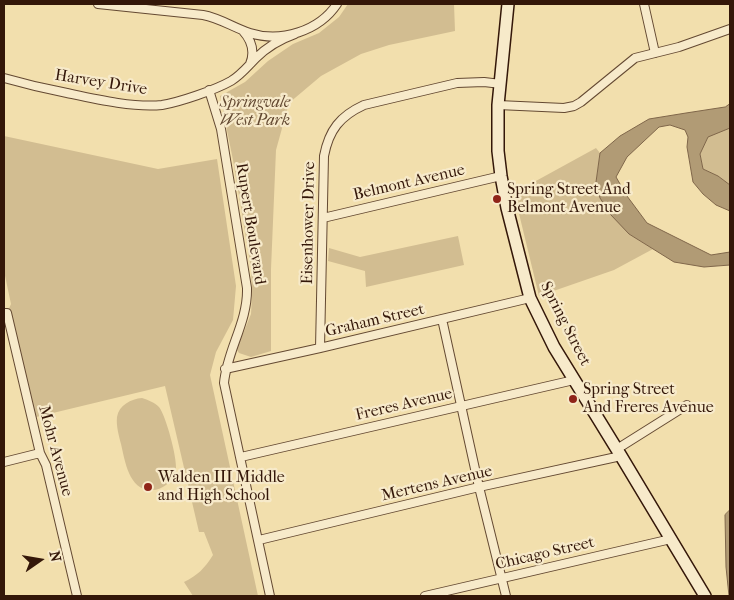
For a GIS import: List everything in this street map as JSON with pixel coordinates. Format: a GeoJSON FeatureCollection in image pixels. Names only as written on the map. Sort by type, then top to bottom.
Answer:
{"type":"FeatureCollection","features":[{"type":"Feature","properties":{"kind":"main road","name":"Spring Street"},"geometry":{"type":"LineString","coordinates":[[508,4],[498,105],[498,151],[507,208],[530,298],[554,348],[619,452],[704,596]]}},
{"type":"Feature","properties":{"kind":"street"},"geometry":{"type":"LineString","coordinates":[[98,4],[203,15],[220,20],[251,34],[263,36],[276,37],[295,34]]}},
{"type":"Feature","properties":{"kind":"street","name":"Harvey Drive"},"geometry":{"type":"LineString","coordinates":[[4,78],[24,84],[120,103],[152,105],[176,102],[232,80],[271,46],[308,29],[330,13],[337,4]]}},
{"type":"Feature","properties":{"kind":"street"},"geometry":{"type":"LineString","coordinates":[[644,4],[655,53]]}},
{"type":"Feature","properties":{"kind":"street"},"geometry":{"type":"LineString","coordinates":[[239,29],[248,36],[252,44],[252,56],[247,68]]}},
{"type":"Feature","properties":{"kind":"street"},"geometry":{"type":"LineString","coordinates":[[498,105],[571,107],[581,102],[629,62],[639,57],[679,47],[730,29]]}},
{"type":"Feature","properties":{"kind":"street","name":"Eisenhower Drive"},"geometry":{"type":"LineString","coordinates":[[320,348],[324,156],[332,131],[346,116],[364,105],[468,82],[501,84]]}},
{"type":"Feature","properties":{"kind":"street","name":"Rupert Boulevard"},"geometry":{"type":"LineString","coordinates":[[210,90],[221,129],[247,288],[247,303],[244,316],[226,370],[224,383],[270,596]]}},
{"type":"Feature","properties":{"kind":"street","name":"Belmont Avenue"},"geometry":{"type":"LineString","coordinates":[[323,218],[501,176]]}},
{"type":"Feature","properties":{"kind":"street","name":"Graham Street"},"geometry":{"type":"LineString","coordinates":[[226,370],[530,298]]}},
{"type":"Feature","properties":{"kind":"street","name":"Mohr Avenue"},"geometry":{"type":"LineString","coordinates":[[5,313],[40,454],[46,465],[77,596]]}},
{"type":"Feature","properties":{"kind":"street"},"geometry":{"type":"LineString","coordinates":[[442,319],[479,487],[506,596]]}},
{"type":"Feature","properties":{"kind":"street","name":"Freres Avenue"},"geometry":{"type":"LineString","coordinates":[[241,457],[574,380]]}},
{"type":"Feature","properties":{"kind":"street","name":"Mertens Avenue"},"geometry":{"type":"LineString","coordinates":[[259,540],[619,452],[687,405]]}},
{"type":"Feature","properties":{"kind":"street"},"geometry":{"type":"LineString","coordinates":[[4,462],[40,454]]}},
{"type":"Feature","properties":{"kind":"street","name":"Chicago Street"},"geometry":{"type":"LineString","coordinates":[[425,596],[671,539]]}},
{"type":"Feature","properties":{"kind":"green space","name":"Springvale West Park"},"geometry":{"type":"Polygon","coordinates":[[[348,4],[454,4],[455,31],[389,45],[361,54],[321,76],[289,103],[276,150],[271,269],[271,351],[251,357],[239,353],[237,350],[251,314],[251,268],[220,96],[245,82],[268,61],[293,44],[319,33],[339,17],[348,4]]]}},
{"type":"Feature","properties":{"kind":"green space"},"geometry":{"type":"Polygon","coordinates":[[[730,128],[730,185],[718,176],[703,169],[700,154],[708,136],[730,128]]]}},
{"type":"Feature","properties":{"kind":"green space"},"geometry":{"type":"Polygon","coordinates":[[[4,136],[158,169],[217,159],[236,286],[233,320],[216,352],[210,375],[258,596],[193,596],[184,582],[200,571],[213,555],[204,532],[199,532],[165,386],[32,418],[7,313],[11,304],[4,271],[4,136]]]}},
{"type":"Feature","properties":{"kind":"green space"},"geometry":{"type":"Polygon","coordinates":[[[596,148],[600,153],[596,182],[629,234],[653,249],[614,270],[539,296],[514,193],[596,148]]]}},
{"type":"Feature","properties":{"kind":"green space"},"geometry":{"type":"Polygon","coordinates":[[[458,236],[464,265],[366,287],[365,271],[328,261],[329,248],[360,257],[458,236]]]}},
{"type":"Feature","properties":{"kind":"green space"},"geometry":{"type":"Polygon","coordinates":[[[142,398],[155,404],[162,412],[176,463],[174,476],[171,480],[163,487],[154,490],[138,486],[129,474],[117,427],[117,417],[120,409],[130,401],[142,398]]]}},
{"type":"Feature","properties":{"kind":"shaded area"},"geometry":{"type":"Polygon","coordinates":[[[730,104],[730,128],[708,137],[700,154],[703,169],[718,176],[730,185],[730,211],[716,205],[693,182],[687,147],[688,137],[685,130],[670,125],[659,127],[627,157],[616,177],[647,223],[711,255],[730,252],[730,265],[704,267],[674,262],[629,234],[611,215],[600,198],[596,182],[600,153],[620,136],[649,119],[725,107],[730,104]]]}},
{"type":"Feature","properties":{"kind":"shaded area"},"geometry":{"type":"Polygon","coordinates":[[[730,510],[729,596],[726,567],[725,515],[730,510]]]}},
{"type":"Feature","properties":{"kind":"place","name":"Spring Street And Belmont Avenue"},"geometry":{"type":"Point","coordinates":[497,199]}},
{"type":"Feature","properties":{"kind":"place","name":"Spring Street And Freres Avenue"},"geometry":{"type":"Point","coordinates":[573,399]}},
{"type":"Feature","properties":{"kind":"place","name":"Walden III Middle and High School"},"geometry":{"type":"Point","coordinates":[148,487]}}]}
